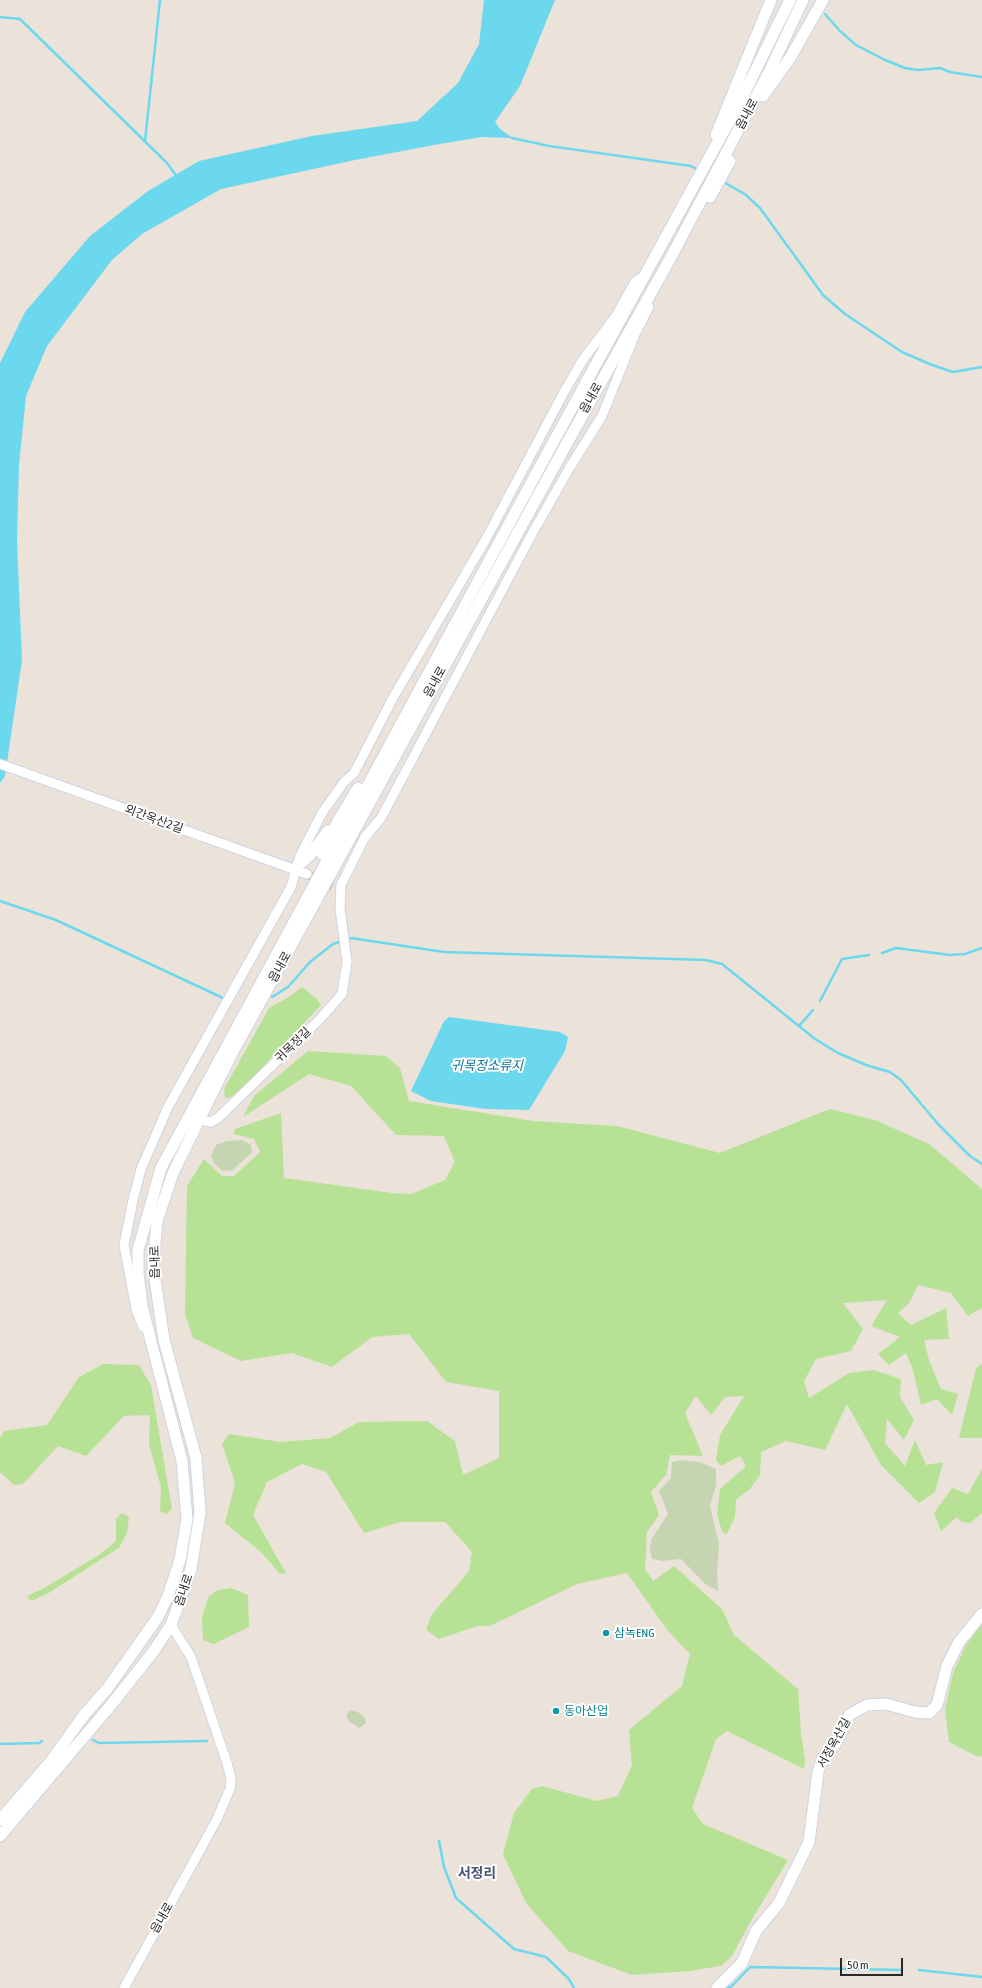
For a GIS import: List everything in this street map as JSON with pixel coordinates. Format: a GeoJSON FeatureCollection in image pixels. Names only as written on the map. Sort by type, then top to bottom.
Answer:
{"type":"FeatureCollection","features":[{"type":"Feature","properties":{"kind":"street"},"geometry":{"type":"LineString","coordinates":[[714,150],[717,129],[771,0]]}},
{"type":"Feature","properties":{"kind":"street","name":"읍내로"},"geometry":{"type":"LineString","coordinates":[[124,1988],[216,1821],[230,1789],[230,1778],[227,1763],[191,1657],[170,1625],[191,1568],[200,1513],[196,1458],[164,1340],[153,1266],[153,1250],[157,1221],[173,1173],[195,1116],[311,878],[371,778],[714,150],[742,98],[790,0]]}},
{"type":"Feature","properties":{"kind":"street","name":"읍내로"},"geometry":{"type":"LineString","coordinates":[[0,1820],[50,1761],[84,1715],[107,1689],[158,1617],[168,1596],[180,1560],[187,1519],[182,1460],[142,1306],[138,1250],[160,1168],[195,1116],[230,1057],[678,243],[769,72],[803,0]]}},
{"type":"Feature","properties":{"kind":"street"},"geometry":{"type":"LineString","coordinates":[[678,243],[721,179],[768,87],[790,58],[822,0]]}},
{"type":"Feature","properties":{"kind":"street","name":"귀목정길"},"geometry":{"type":"LineString","coordinates":[[195,1116],[211,1122],[218,1118],[332,1007],[342,994],[347,962],[336,890],[365,836],[380,818],[533,532],[570,467],[602,416],[635,334],[664,279],[678,243]]}},
{"type":"Feature","properties":{"kind":"street"},"geometry":{"type":"LineString","coordinates":[[156,1358],[136,1309],[124,1245],[141,1169],[168,1107],[291,887],[305,845],[322,813],[344,782],[354,774],[394,696],[486,539],[582,361],[616,316],[635,282],[645,275]]}},
{"type":"Feature","properties":{"kind":"street","name":"외간옥산2길"},"geometry":{"type":"LineString","coordinates":[[0,764],[298,866],[311,878]]}},
{"type":"Feature","properties":{"kind":"street"},"geometry":{"type":"LineString","coordinates":[[298,866],[310,855],[339,819],[360,787],[371,778]]}},
{"type":"Feature","properties":{"kind":"street"},"geometry":{"type":"LineString","coordinates":[[311,878],[339,819]]}},
{"type":"Feature","properties":{"kind":"street","name":"서정옥산길"},"geometry":{"type":"LineString","coordinates":[[717,1988],[742,1963],[756,1932],[779,1903],[809,1842],[818,1772],[822,1760],[836,1742],[849,1715],[867,1705],[886,1704],[914,1712],[929,1713],[937,1705],[947,1666],[959,1642],[982,1614]]}},
{"type":"Feature","properties":{"kind":"street"},"geometry":{"type":"LineString","coordinates":[[0,1836],[137,1673],[170,1625],[158,1617]]}},
{"type":"Feature","properties":{"kind":"green space"},"geometry":{"type":"Polygon","coordinates":[[[302,987],[317,999],[321,1005],[235,1096],[225,1098],[224,1089],[269,1008],[289,997],[302,987]]]}},
{"type":"Feature","properties":{"kind":"green space"},"geometry":{"type":"Polygon","coordinates":[[[308,1051],[386,1056],[400,1068],[409,1101],[533,1121],[617,1126],[720,1153],[830,1109],[875,1120],[929,1144],[982,1189],[982,1308],[968,1316],[951,1293],[918,1285],[910,1302],[898,1313],[911,1325],[946,1308],[949,1339],[924,1340],[929,1360],[941,1389],[958,1394],[952,1415],[937,1399],[921,1405],[913,1370],[906,1353],[889,1365],[878,1354],[900,1337],[871,1326],[887,1300],[843,1303],[863,1329],[851,1351],[816,1359],[804,1381],[809,1398],[849,1373],[873,1370],[901,1379],[900,1397],[914,1420],[904,1440],[887,1419],[885,1443],[905,1466],[915,1440],[926,1465],[943,1462],[935,1492],[919,1503],[881,1465],[847,1404],[825,1450],[786,1441],[761,1452],[760,1475],[749,1490],[736,1499],[735,1517],[727,1534],[722,1532],[717,1514],[720,1489],[746,1466],[740,1456],[721,1466],[716,1460],[720,1435],[744,1396],[725,1397],[711,1415],[696,1396],[685,1413],[703,1456],[670,1455],[666,1475],[651,1492],[659,1515],[647,1532],[645,1569],[653,1581],[674,1566],[722,1609],[734,1635],[798,1689],[801,1733],[805,1760],[804,1769],[727,1731],[716,1739],[692,1808],[703,1824],[788,1860],[752,1919],[732,1956],[721,1966],[689,1971],[632,1975],[568,1951],[526,1903],[503,1854],[514,1813],[532,1789],[542,1786],[597,1801],[618,1796],[632,1765],[629,1730],[682,1686],[690,1654],[668,1631],[627,1573],[577,1584],[490,1626],[477,1626],[439,1639],[426,1630],[432,1614],[469,1571],[472,1552],[445,1522],[400,1522],[364,1533],[326,1472],[302,1464],[267,1482],[253,1515],[286,1573],[280,1574],[262,1553],[225,1523],[235,1483],[222,1444],[229,1434],[281,1442],[330,1438],[359,1422],[427,1421],[455,1441],[463,1475],[499,1458],[499,1391],[446,1382],[409,1334],[372,1337],[332,1367],[292,1353],[241,1361],[193,1338],[185,1314],[187,1186],[204,1159],[222,1176],[234,1176],[260,1152],[254,1139],[233,1134],[235,1129],[281,1113],[284,1178],[392,1193],[411,1194],[445,1180],[455,1162],[444,1136],[396,1135],[351,1086],[309,1074],[243,1117],[254,1096],[308,1051]]]}},
{"type":"Feature","properties":{"kind":"green space"},"geometry":{"type":"Polygon","coordinates":[[[242,1140],[251,1145],[252,1152],[233,1170],[222,1171],[214,1163],[211,1155],[216,1145],[227,1141],[242,1140]]]}},
{"type":"Feature","properties":{"kind":"green space"},"geometry":{"type":"Polygon","coordinates":[[[103,1364],[139,1365],[151,1385],[172,1509],[166,1514],[160,1511],[161,1487],[149,1445],[150,1415],[124,1416],[86,1456],[58,1446],[23,1484],[14,1485],[0,1472],[0,1438],[4,1431],[47,1425],[79,1377],[103,1364]]]}},
{"type":"Feature","properties":{"kind":"green space"},"geometry":{"type":"Polygon","coordinates":[[[982,1364],[982,1438],[959,1438],[976,1368],[982,1364]]]}},
{"type":"Feature","properties":{"kind":"green space"},"geometry":{"type":"Polygon","coordinates":[[[681,1460],[699,1462],[716,1469],[716,1485],[710,1506],[719,1544],[717,1571],[718,1591],[705,1584],[681,1559],[662,1561],[652,1559],[650,1551],[651,1540],[668,1514],[659,1491],[671,1478],[672,1462],[681,1460]]]}},
{"type":"Feature","properties":{"kind":"green space"},"geometry":{"type":"Polygon","coordinates":[[[982,1469],[982,1513],[970,1523],[961,1522],[957,1517],[941,1531],[934,1513],[952,1488],[968,1494],[982,1469]]]}},
{"type":"Feature","properties":{"kind":"green space"},"geometry":{"type":"Polygon","coordinates":[[[122,1513],[129,1517],[127,1533],[119,1548],[47,1594],[31,1601],[27,1596],[42,1589],[99,1555],[116,1541],[116,1519],[122,1513]]]}},
{"type":"Feature","properties":{"kind":"green space"},"geometry":{"type":"Polygon","coordinates":[[[231,1588],[248,1595],[249,1627],[214,1644],[203,1640],[202,1617],[209,1596],[218,1590],[231,1588]]]}},
{"type":"Feature","properties":{"kind":"green space"},"geometry":{"type":"Polygon","coordinates":[[[982,1624],[982,1756],[978,1757],[949,1742],[945,1709],[953,1673],[966,1645],[982,1624]]]}},
{"type":"Feature","properties":{"kind":"green space"},"geometry":{"type":"Polygon","coordinates":[[[350,1710],[358,1712],[365,1718],[366,1723],[359,1728],[349,1721],[346,1715],[350,1710]]]}},
{"type":"Feature","properties":{"kind":"water"},"geometry":{"type":"Polygon","coordinates":[[[484,0],[555,0],[520,86],[495,122],[500,129],[513,138],[482,137],[434,145],[355,160],[221,189],[142,234],[112,260],[47,346],[26,396],[19,465],[17,541],[22,660],[5,776],[0,783],[0,363],[25,312],[90,236],[148,191],[199,161],[312,136],[417,121],[458,83],[479,44],[484,0]]]}},
{"type":"Feature","properties":{"kind":"water","name":"귀목정소류지"},"geometry":{"type":"Polygon","coordinates":[[[449,1017],[560,1032],[568,1037],[565,1051],[529,1110],[485,1109],[431,1101],[411,1091],[444,1021],[449,1017]]]}},
{"type":"Feature","properties":{"kind":"waterway"},"geometry":{"type":"LineString","coordinates":[[145,141],[160,0]]}},
{"type":"Feature","properties":{"kind":"waterway"},"geometry":{"type":"LineString","coordinates":[[825,14],[840,31],[856,45],[885,60],[905,68],[918,70],[940,68],[950,72],[982,77]]}},
{"type":"Feature","properties":{"kind":"waterway"},"geometry":{"type":"LineString","coordinates":[[0,17],[20,19],[167,163],[177,177]]}},
{"type":"Feature","properties":{"kind":"waterway"},"geometry":{"type":"LineString","coordinates":[[512,138],[549,146],[691,166],[699,170]]}},
{"type":"Feature","properties":{"kind":"waterway"},"geometry":{"type":"LineString","coordinates":[[722,181],[746,195],[760,208],[823,295],[845,314],[902,352],[932,365],[953,372],[982,367]]}},
{"type":"Feature","properties":{"kind":"waterway"},"geometry":{"type":"LineString","coordinates":[[0,901],[56,920],[223,998]]}},
{"type":"Feature","properties":{"kind":"waterway"},"geometry":{"type":"LineString","coordinates":[[347,940],[351,938],[444,952],[706,960],[722,964],[815,1039],[838,1053],[866,1065],[890,1072],[901,1080],[938,1124],[970,1156],[982,1164]]}},
{"type":"Feature","properties":{"kind":"waterway"},"geometry":{"type":"LineString","coordinates":[[272,997],[288,987],[310,962],[333,944],[342,941]]}},
{"type":"Feature","properties":{"kind":"waterway"},"geometry":{"type":"LineString","coordinates":[[882,953],[896,948],[950,955],[965,954],[982,948]]}},
{"type":"Feature","properties":{"kind":"waterway"},"geometry":{"type":"LineString","coordinates":[[820,1001],[842,959],[869,955]]}},
{"type":"Feature","properties":{"kind":"waterway"},"geometry":{"type":"LineString","coordinates":[[799,1026],[813,1010]]}},
{"type":"Feature","properties":{"kind":"waterway"},"geometry":{"type":"LineString","coordinates":[[93,1740],[99,1743],[207,1741]]}},
{"type":"Feature","properties":{"kind":"waterway"},"geometry":{"type":"LineString","coordinates":[[0,1744],[39,1743],[42,1741]]}},
{"type":"Feature","properties":{"kind":"waterway"},"geometry":{"type":"LineString","coordinates":[[439,1841],[444,1867],[456,1898],[514,1949],[546,1957],[569,1979],[574,1988]]}},
{"type":"Feature","properties":{"kind":"waterway"},"geometry":{"type":"LineString","coordinates":[[726,1988],[731,1987],[750,1967],[902,1970]]}},
{"type":"Feature","properties":{"kind":"waterway"},"geometry":{"type":"LineString","coordinates":[[919,1970],[982,1977]]}},
{"type":"Feature","properties":{"kind":"tunnel"},"geometry":{"type":"LineString","coordinates":[[307,874],[332,887]]}},
{"type":"Feature","properties":{"kind":"place","name":"삼녹ENG"},"geometry":{"type":"Point","coordinates":[606,1633]}},
{"type":"Feature","properties":{"kind":"place","name":"동아산업"},"geometry":{"type":"Point","coordinates":[556,1711]}},
{"type":"Feature","properties":{"kind":"district","name":"서정리"},"geometry":{"type":"Point","coordinates":[477,1874]}}]}
